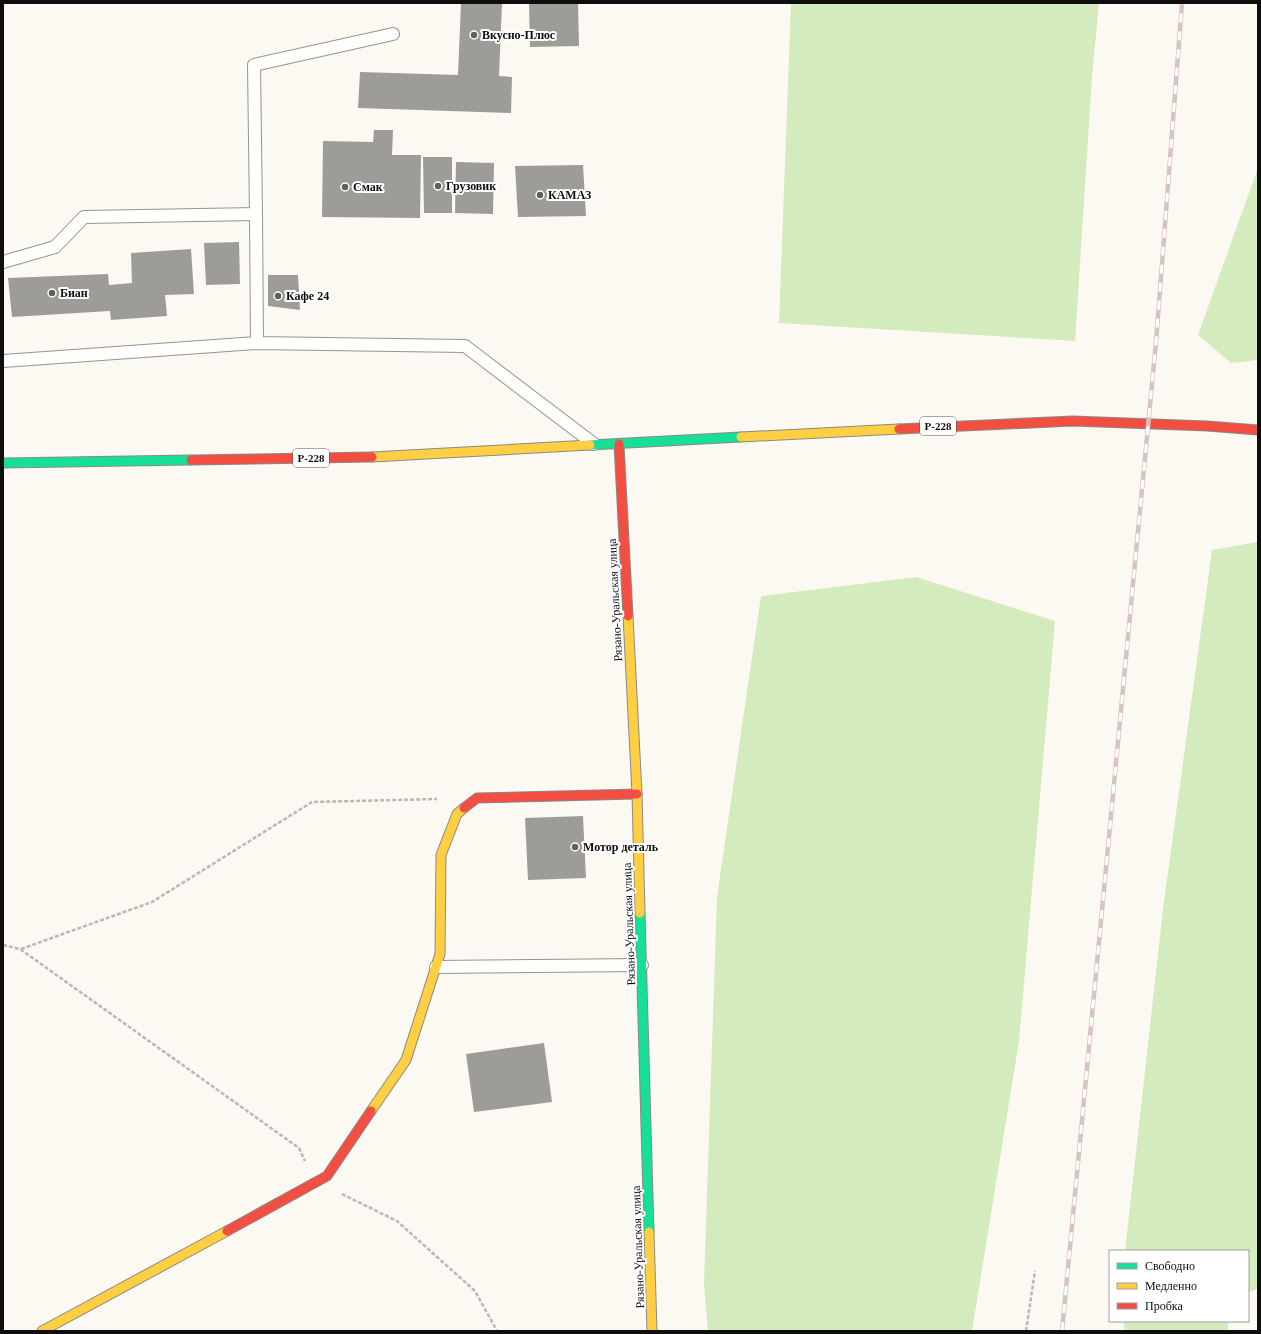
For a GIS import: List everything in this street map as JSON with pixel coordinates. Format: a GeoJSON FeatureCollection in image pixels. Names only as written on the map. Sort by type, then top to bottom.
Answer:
{"type":"FeatureCollection","features":[{"type":"Feature","properties":{"kind":"main road","name":"Р-228"},"geometry":{"type":"LineString","coordinates":[[3,463],[371,457],[970,425],[1073,421],[1207,426],[1258,430]]}},
{"type":"Feature","properties":{"kind":"main road","name":"Рязано-Уральская улица"},"geometry":{"type":"LineString","coordinates":[[619,444],[637,794],[652,1331]]}},
{"type":"Feature","properties":{"kind":"main road"},"geometry":{"type":"LineString","coordinates":[[42,1331],[327,1176],[406,1060],[440,954],[442,855],[456,814],[476,798],[637,794]]}},
{"type":"Feature","properties":{"kind":"lane"},"geometry":{"type":"LineString","coordinates":[[257,343],[254,65],[393,34]]}},
{"type":"Feature","properties":{"kind":"lane"},"geometry":{"type":"LineString","coordinates":[[3,262],[55,247],[84,217],[256,214]]}},
{"type":"Feature","properties":{"kind":"lane"},"geometry":{"type":"LineString","coordinates":[[3,361],[257,343],[465,346],[596,445]]}},
{"type":"Feature","properties":{"kind":"lane"},"geometry":{"type":"LineString","coordinates":[[436,967],[642,965]]}},
{"type":"Feature","properties":{"kind":"path"},"geometry":{"type":"LineString","coordinates":[[20,949],[152,902],[312,802],[437,799]]}},
{"type":"Feature","properties":{"kind":"path"},"geometry":{"type":"LineString","coordinates":[[3,945],[20,949],[298,1148],[316,1182],[397,1221],[475,1291],[497,1331]]}},
{"type":"Feature","properties":{"kind":"path"},"geometry":{"type":"LineString","coordinates":[[1026,1331],[1035,1271]]}},
{"type":"Feature","properties":{"kind":"green space"},"geometry":{"type":"Polygon","coordinates":[[[791,3],[1099,3],[1092,77],[1075,341],[779,323],[791,3]]]}},
{"type":"Feature","properties":{"kind":"green space"},"geometry":{"type":"Polygon","coordinates":[[[1258,168],[1258,360],[1231,363],[1198,335],[1258,168]]]}},
{"type":"Feature","properties":{"kind":"green space"},"geometry":{"type":"Polygon","coordinates":[[[1258,542],[1258,1289],[1249,1292],[1249,1250],[1125,1250],[1163,909],[1212,550],[1258,542]]]}},
{"type":"Feature","properties":{"kind":"green space"},"geometry":{"type":"Polygon","coordinates":[[[916,577],[1055,621],[1019,1041],[972,1331],[708,1331],[704,1284],[717,897],[761,596],[916,577]]]}},
{"type":"Feature","properties":{"kind":"green space"},"geometry":{"type":"Polygon","coordinates":[[[1123,1322],[1228,1322],[1228,1331],[1125,1331],[1123,1322]]]}},
{"type":"Feature","properties":{"kind":"building"},"geometry":{"type":"Polygon","coordinates":[[[461,3],[502,3],[499,76],[512,77],[511,113],[358,108],[360,72],[458,75],[461,3]]]}},
{"type":"Feature","properties":{"kind":"building"},"geometry":{"type":"Polygon","coordinates":[[[529,3],[578,3],[579,46],[530,47],[529,3]]]}},
{"type":"Feature","properties":{"kind":"building"},"geometry":{"type":"Polygon","coordinates":[[[374,130],[393,130],[392,155],[421,155],[420,218],[322,217],[323,141],[373,142],[374,130]]]}},
{"type":"Feature","properties":{"kind":"building"},"geometry":{"type":"Polygon","coordinates":[[[423,157],[452,157],[452,213],[424,213],[423,157]]]}},
{"type":"Feature","properties":{"kind":"building"},"geometry":{"type":"Polygon","coordinates":[[[456,162],[494,163],[493,214],[455,213],[456,162]]]}},
{"type":"Feature","properties":{"kind":"building"},"geometry":{"type":"Polygon","coordinates":[[[583,165],[586,216],[518,217],[515,166],[583,165]]]}},
{"type":"Feature","properties":{"kind":"building"},"geometry":{"type":"Polygon","coordinates":[[[239,242],[240,284],[206,285],[204,243],[239,242]]]}},
{"type":"Feature","properties":{"kind":"building"},"geometry":{"type":"Polygon","coordinates":[[[191,249],[194,294],[165,295],[167,316],[111,320],[110,311],[12,317],[8,278],[108,274],[109,285],[132,283],[131,253],[191,249]]]}},
{"type":"Feature","properties":{"kind":"building"},"geometry":{"type":"Polygon","coordinates":[[[268,275],[298,275],[300,310],[268,306],[268,275]]]}},
{"type":"Feature","properties":{"kind":"building"},"geometry":{"type":"Polygon","coordinates":[[[583,816],[586,878],[528,880],[525,818],[583,816]]]}},
{"type":"Feature","properties":{"kind":"building"},"geometry":{"type":"Polygon","coordinates":[[[544,1043],[552,1102],[474,1112],[466,1054],[544,1043]]]}},
{"type":"Feature","properties":{"kind":"railway"},"geometry":{"type":"LineString","coordinates":[[1062,1331],[1156,342],[1182,3]]}},
{"type":"Feature","properties":{"kind":"traffic: fast"},"geometry":{"type":"LineString","coordinates":[[590,445],[741,437]]}},
{"type":"Feature","properties":{"kind":"traffic: fast"},"geometry":{"type":"LineString","coordinates":[[3,463],[191,460]]}},
{"type":"Feature","properties":{"kind":"traffic: fast"},"geometry":{"type":"LineString","coordinates":[[640,913],[649,1232]]}},
{"type":"Feature","properties":{"kind":"traffic: slow"},"geometry":{"type":"LineString","coordinates":[[741,437],[899,429]]}},
{"type":"Feature","properties":{"kind":"traffic: slow"},"geometry":{"type":"LineString","coordinates":[[372,457],[590,445]]}},
{"type":"Feature","properties":{"kind":"traffic: slow"},"geometry":{"type":"LineString","coordinates":[[628,616],[637,794],[640,913]]}},
{"type":"Feature","properties":{"kind":"traffic: slow"},"geometry":{"type":"LineString","coordinates":[[371,1111],[406,1060],[440,954],[441,855],[457,814],[464,808]]}},
{"type":"Feature","properties":{"kind":"traffic: slow"},"geometry":{"type":"LineString","coordinates":[[42,1331],[227,1231]]}},
{"type":"Feature","properties":{"kind":"traffic: slow"},"geometry":{"type":"LineString","coordinates":[[649,1232],[652,1331]]}},
{"type":"Feature","properties":{"kind":"traffic: jam"},"geometry":{"type":"LineString","coordinates":[[899,429],[1073,421],[1207,426],[1258,430]]}},
{"type":"Feature","properties":{"kind":"traffic: jam"},"geometry":{"type":"LineString","coordinates":[[619,444],[628,616]]}},
{"type":"Feature","properties":{"kind":"traffic: jam"},"geometry":{"type":"LineString","coordinates":[[191,460],[372,457]]}},
{"type":"Feature","properties":{"kind":"traffic: jam"},"geometry":{"type":"LineString","coordinates":[[464,808],[477,798],[637,794]]}},
{"type":"Feature","properties":{"kind":"traffic: jam"},"geometry":{"type":"LineString","coordinates":[[227,1231],[327,1176],[371,1111]]}},
{"type":"Feature","properties":{"kind":"place","name":"Вкусно-Плюс"},"geometry":{"type":"Point","coordinates":[474,35]}},
{"type":"Feature","properties":{"kind":"place","name":"Грузовик"},"geometry":{"type":"Point","coordinates":[438,186]}},
{"type":"Feature","properties":{"kind":"place","name":"Смак"},"geometry":{"type":"Point","coordinates":[345,187]}},
{"type":"Feature","properties":{"kind":"place","name":"КАМАЗ"},"geometry":{"type":"Point","coordinates":[540,195]}},
{"type":"Feature","properties":{"kind":"place","name":"Биан"},"geometry":{"type":"Point","coordinates":[52,293]}},
{"type":"Feature","properties":{"kind":"place","name":"Кафе 24"},"geometry":{"type":"Point","coordinates":[278,296]}},
{"type":"Feature","properties":{"kind":"place","name":"Мотор деталь"},"geometry":{"type":"Point","coordinates":[575,847]}}]}
